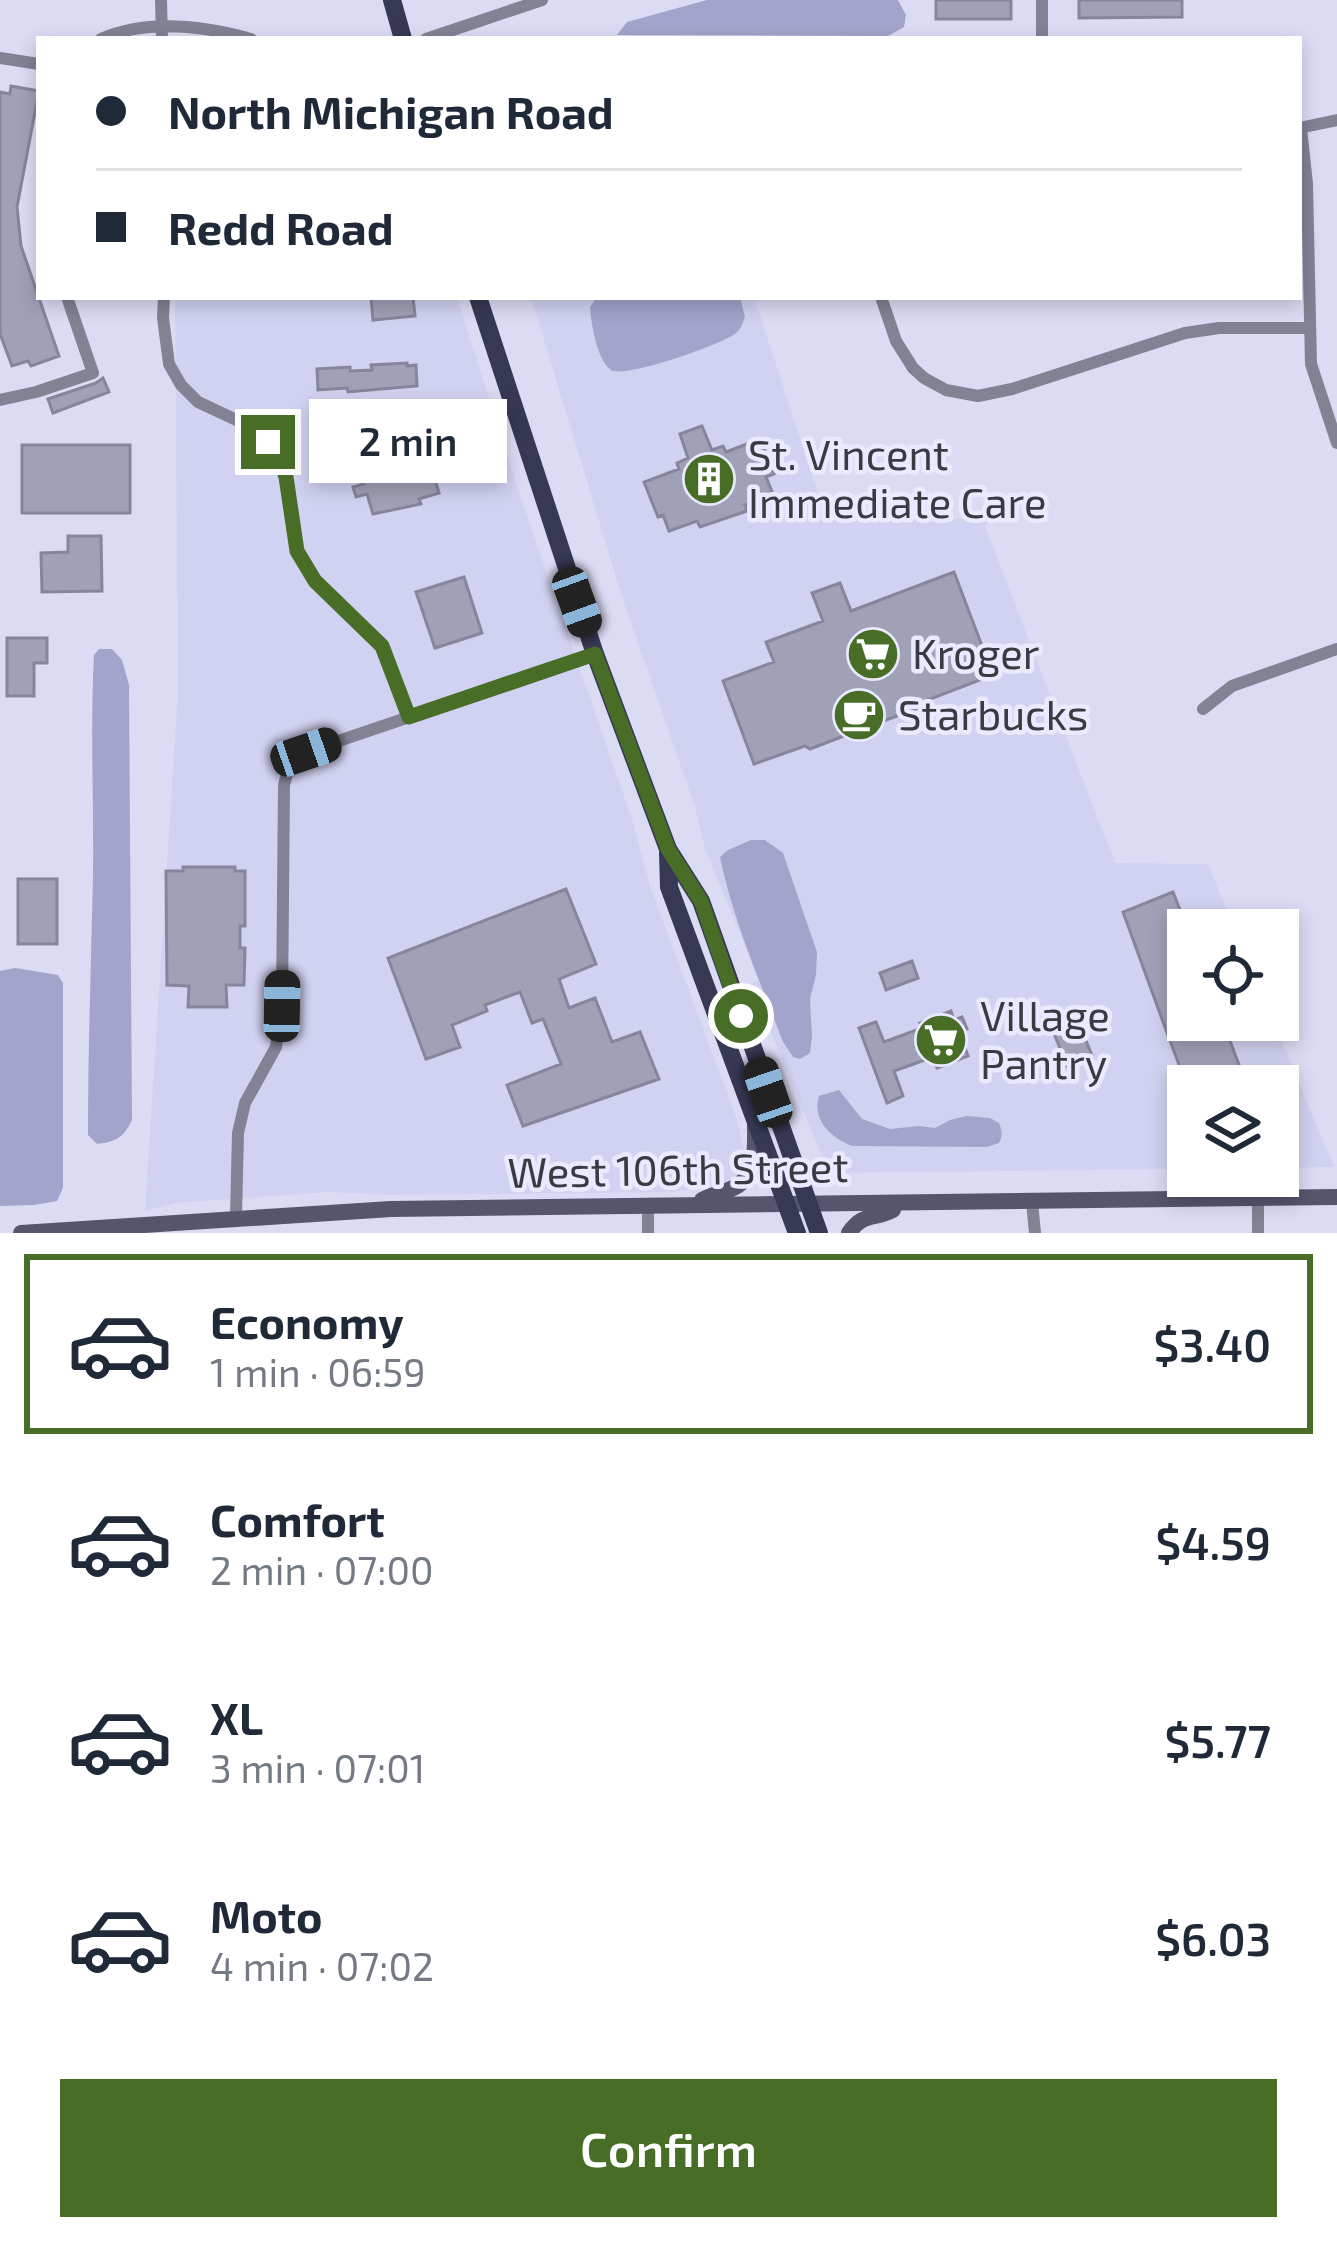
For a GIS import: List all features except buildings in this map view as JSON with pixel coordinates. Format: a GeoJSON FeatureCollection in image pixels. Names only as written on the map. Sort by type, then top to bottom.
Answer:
{"type":"FeatureCollection","features":[{"type":"Feature","properties":{"kind":"main road"},"geometry":{"type":"LineString","coordinates":[[392,0],[402,36]]}},
{"type":"Feature","properties":{"kind":"main road"},"geometry":{"type":"LineString","coordinates":[[479,300],[595,654],[668,849],[701,901],[819,1233]]}},
{"type":"Feature","properties":{"kind":"main road"},"geometry":{"type":"LineString","coordinates":[[668,849],[669,887],[797,1233]]}},
{"type":"Feature","properties":{"kind":"street"},"geometry":{"type":"LineString","coordinates":[[161,0],[162,33]]}},
{"type":"Feature","properties":{"kind":"street"},"geometry":{"type":"LineString","coordinates":[[435,36],[542,0]]}},
{"type":"Feature","properties":{"kind":"street"},"geometry":{"type":"LineString","coordinates":[[1042,0],[1042,36]]}},
{"type":"Feature","properties":{"kind":"street"},"geometry":{"type":"LineString","coordinates":[[108,36],[196,28],[236,36]]}},
{"type":"Feature","properties":{"kind":"street"},"geometry":{"type":"LineString","coordinates":[[0,58],[36,64]]}},
{"type":"Feature","properties":{"kind":"street"},"geometry":{"type":"LineString","coordinates":[[1302,128],[1337,120]]}},
{"type":"Feature","properties":{"kind":"street"},"geometry":{"type":"LineString","coordinates":[[1302,144],[1311,364],[1337,442]]}},
{"type":"Feature","properties":{"kind":"street"},"geometry":{"type":"LineString","coordinates":[[0,400],[93,373],[68,300]]}},
{"type":"Feature","properties":{"kind":"street"},"geometry":{"type":"LineString","coordinates":[[164,300],[169,364],[181,385],[198,402],[256,428],[279,458],[297,551],[315,581],[382,646],[409,717]]}},
{"type":"Feature","properties":{"kind":"street"},"geometry":{"type":"LineString","coordinates":[[882,300],[896,341],[913,368],[946,390],[978,396],[1185,333],[1219,328],[1309,328]]}},
{"type":"Feature","properties":{"kind":"street"},"geometry":{"type":"LineString","coordinates":[[1204,709],[1232,686],[1337,650]]}},
{"type":"Feature","properties":{"kind":"street"},"geometry":{"type":"LineString","coordinates":[[236,1217],[238,1133],[244,1103],[276,1047],[282,1006],[284,785],[290,763],[306,752],[595,654]]}},
{"type":"Feature","properties":{"kind":"street"},"geometry":{"type":"LineString","coordinates":[[692,1205],[740,1186],[746,1178],[754,1163],[755,1118]]}},
{"type":"Feature","properties":{"kind":"street","name":"West 106th Street"},"geometry":{"type":"LineString","coordinates":[[21,1233],[391,1209],[1337,1197]]}},
{"type":"Feature","properties":{"kind":"street"},"geometry":{"type":"LineString","coordinates":[[1258,1198],[1258,1233]]}},
{"type":"Feature","properties":{"kind":"street"},"geometry":{"type":"LineString","coordinates":[[1032,1202],[1036,1233]]}},
{"type":"Feature","properties":{"kind":"street"},"geometry":{"type":"LineString","coordinates":[[849,1233],[865,1217],[905,1204]]}},
{"type":"Feature","properties":{"kind":"street"},"geometry":{"type":"LineString","coordinates":[[648,1205],[648,1233]]}},
{"type":"Feature","properties":{"kind":"shaded area"},"geometry":{"type":"Polygon","coordinates":[[[707,0],[898,0],[906,15],[904,27],[888,36],[617,35],[627,22],[707,0]]]}},
{"type":"Feature","properties":{"kind":"shaded area"},"geometry":{"type":"Polygon","coordinates":[[[175,300],[458,300],[632,819],[650,886],[735,1114],[745,1153],[735,1178],[673,1192],[330,1192],[175,1203],[145,1211],[178,691],[175,300]]]}},
{"type":"Feature","properties":{"kind":"shaded area"},"geometry":{"type":"Polygon","coordinates":[[[532,300],[755,300],[827,520],[990,519],[985,526],[1115,863],[1208,864],[1226,909],[1167,909],[1167,1041],[1282,1041],[1292,1065],[1167,1065],[1167,1169],[840,1173],[825,1163],[751,984],[759,980],[705,849],[695,807],[622,597],[532,300]]]}},
{"type":"Feature","properties":{"kind":"shaded area"},"geometry":{"type":"Polygon","coordinates":[[[595,300],[741,300],[745,317],[736,333],[713,345],[620,371],[611,370],[602,358],[590,307],[595,300]]]}},
{"type":"Feature","properties":{"kind":"shaded area"},"geometry":{"type":"Polygon","coordinates":[[[99,649],[112,649],[122,660],[129,685],[132,1120],[119,1138],[97,1144],[88,1135],[93,682],[94,655],[99,649]]]}},
{"type":"Feature","properties":{"kind":"shaded area"},"geometry":{"type":"Polygon","coordinates":[[[751,840],[765,840],[783,853],[817,952],[810,999],[810,1053],[800,1059],[783,1042],[725,881],[720,857],[751,840]]]}},
{"type":"Feature","properties":{"kind":"shaded area"},"geometry":{"type":"Polygon","coordinates":[[[15,968],[58,975],[63,983],[63,1188],[57,1201],[0,1206],[0,971],[15,968]]]}},
{"type":"Feature","properties":{"kind":"shaded area"},"geometry":{"type":"Polygon","coordinates":[[[1299,1083],[1334,1167],[1299,1168],[1299,1083]]]}},
{"type":"Feature","properties":{"kind":"shaded area"},"geometry":{"type":"Polygon","coordinates":[[[839,1090],[862,1119],[890,1129],[935,1128],[967,1116],[999,1123],[1001,1138],[987,1147],[852,1146],[830,1133],[818,1113],[819,1096],[839,1090]]]}},
{"type":"Feature","properties":{"kind":"place","name":"St. Vincent Immediate Care"},"geometry":{"type":"Point","coordinates":[709,479]}},
{"type":"Feature","properties":{"kind":"place","name":"Kroger"},"geometry":{"type":"Point","coordinates":[873,654]}},
{"type":"Feature","properties":{"kind":"place","name":"Starbucks"},"geometry":{"type":"Point","coordinates":[859,715]}},
{"type":"Feature","properties":{"kind":"place","name":"Village Pantry"},"geometry":{"type":"Point","coordinates":[941,1040]}},
{"type":"Feature","properties":{"kind":"route"},"geometry":{"type":"LineString","coordinates":[[268,442],[286,477],[297,551],[315,581],[382,646],[409,717],[595,654],[668,849],[701,901],[741,1016]]}}]}
